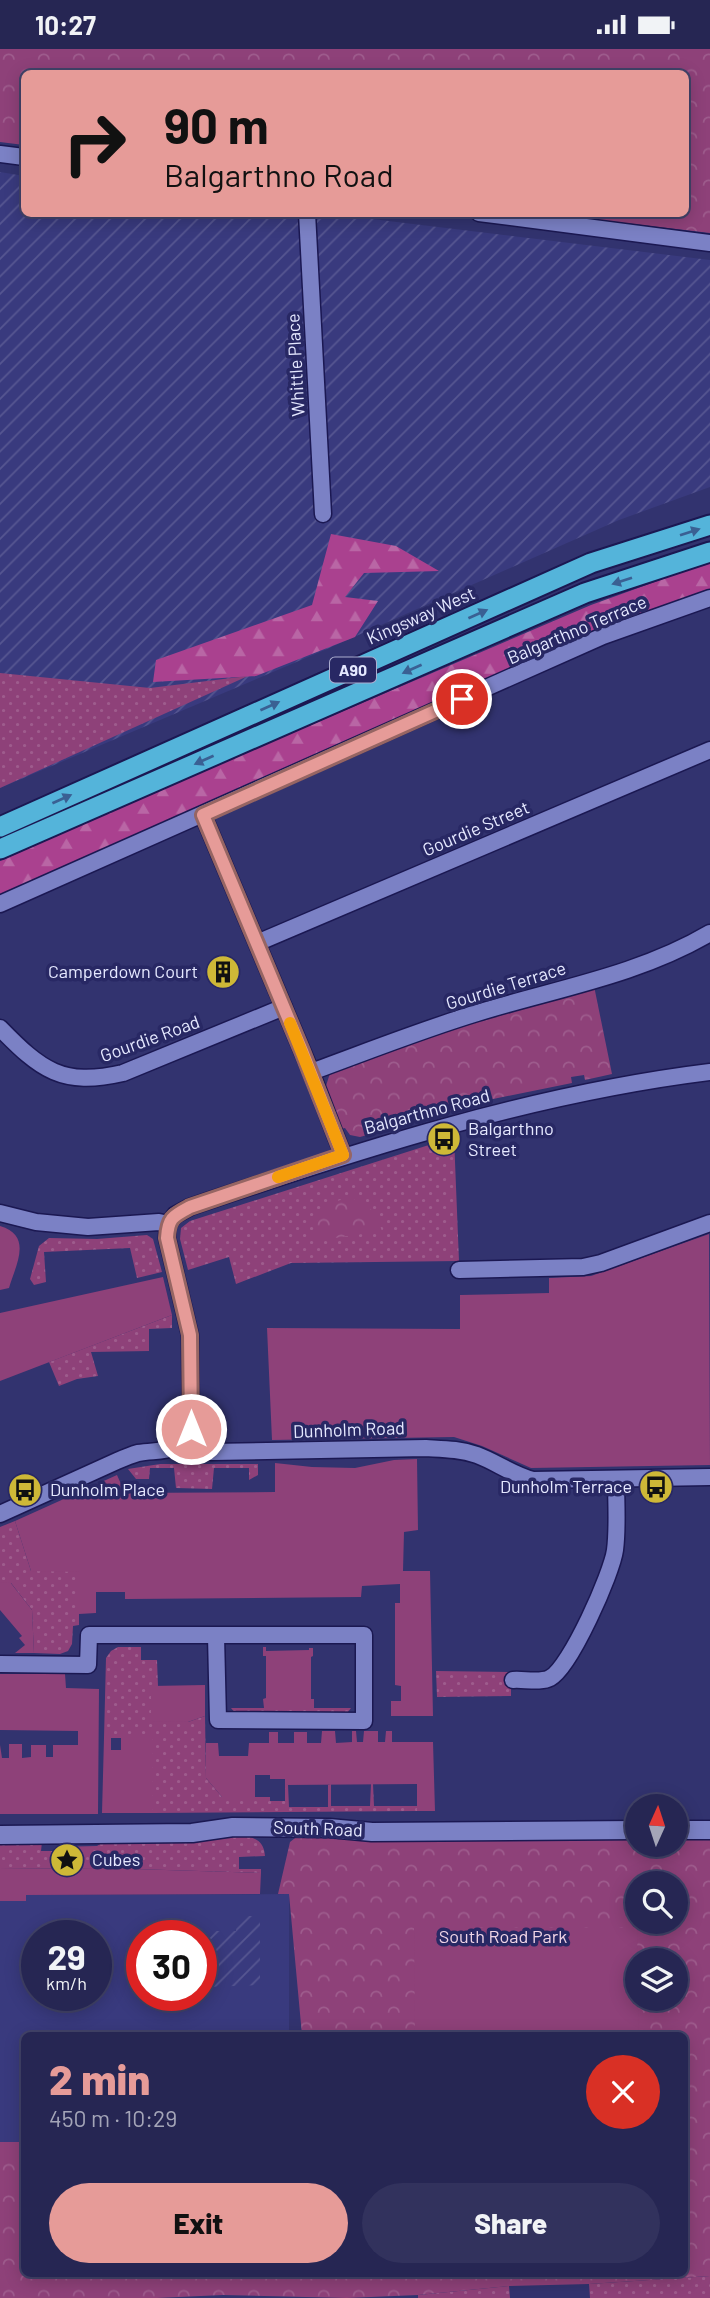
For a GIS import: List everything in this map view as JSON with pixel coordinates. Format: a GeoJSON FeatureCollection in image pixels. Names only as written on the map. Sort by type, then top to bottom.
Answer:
{"type":"FeatureCollection","features":[{"type":"Feature","properties":{"kind":"highway","name":"Kingsway West"},"geometry":{"type":"LineString","coordinates":[[0,827],[591,563],[710,525]]}},
{"type":"Feature","properties":{"kind":"highway","name":"A90"},"geometry":{"type":"LineString","coordinates":[[0,849],[585,593],[710,552]]}},
{"type":"Feature","properties":{"kind":"street"},"geometry":{"type":"LineString","coordinates":[[0,154],[21,157]]}},
{"type":"Feature","properties":{"kind":"street","name":"Whittle Place"},"geometry":{"type":"LineString","coordinates":[[307,217],[323,514]]}},
{"type":"Feature","properties":{"kind":"street"},"geometry":{"type":"LineString","coordinates":[[510,217],[710,243]]}},
{"type":"Feature","properties":{"kind":"street","name":"Balgarthno Terrace"},"geometry":{"type":"LineString","coordinates":[[0,904],[603,636],[710,598]]}},
{"type":"Feature","properties":{"kind":"street","name":"Gourdie Street"},"geometry":{"type":"LineString","coordinates":[[257,943],[710,750]]}},
{"type":"Feature","properties":{"kind":"street"},"geometry":{"type":"LineString","coordinates":[[203,815],[343,1155]]}},
{"type":"Feature","properties":{"kind":"street","name":"Gourdie Terrace"},"geometry":{"type":"LineString","coordinates":[[311,1072],[475,1013],[638,965],[710,933]]}},
{"type":"Feature","properties":{"kind":"street","name":"Gourdie Road"},"geometry":{"type":"LineString","coordinates":[[0,1028],[26,1054],[47,1069],[73,1077],[102,1078],[123,1073],[284,1007]]}},
{"type":"Feature","properties":{"kind":"street","name":"Balgarthno Road"},"geometry":{"type":"LineString","coordinates":[[168,1224],[175,1215],[190,1207],[343,1155],[451,1124],[617,1087],[710,1072]]}},
{"type":"Feature","properties":{"kind":"street"},"geometry":{"type":"LineString","coordinates":[[0,1213],[37,1222],[88,1227],[159,1222],[168,1224],[167,1238],[190,1335],[191,1429],[184,1441],[170,1450],[136,1454],[117,1461],[0,1514]]}},
{"type":"Feature","properties":{"kind":"street"},"geometry":{"type":"LineString","coordinates":[[459,1271],[583,1267],[601,1263],[710,1223]]}},
{"type":"Feature","properties":{"kind":"street","name":"Dunholm Road"},"geometry":{"type":"LineString","coordinates":[[184,1441],[211,1452],[426,1448],[456,1450],[478,1455],[516,1476],[533,1481],[710,1478]]}},
{"type":"Feature","properties":{"kind":"street"},"geometry":{"type":"LineString","coordinates":[[513,1679],[548,1679],[558,1672],[591,1615],[616,1547],[616,1480]]}},
{"type":"Feature","properties":{"kind":"street"},"geometry":{"type":"LineString","coordinates":[[0,1664],[89,1665],[89,1636],[216,1636],[365,1636],[364,1721],[218,1720],[216,1636]]}},
{"type":"Feature","properties":{"kind":"street","name":"South Road"},"geometry":{"type":"LineString","coordinates":[[0,1835],[192,1833],[233,1827],[329,1828],[372,1832],[625,1831]]}},
{"type":"Feature","properties":{"kind":"street"},"geometry":{"type":"LineString","coordinates":[[688,1830],[710,1830]]}},
{"type":"Feature","properties":{"kind":"shaded area"},"geometry":{"type":"Polygon","coordinates":[[[0,172],[21,176],[21,217],[356,217],[710,260],[710,487],[619,520],[320,652],[0,788],[0,172]]]}},
{"type":"Feature","properties":{"kind":"shaded area"},"geometry":{"type":"Polygon","coordinates":[[[289,1894],[289,2032],[21,2032],[21,2142],[0,2142],[0,1901],[25,1901],[26,1895],[289,1894]]]}},
{"type":"Feature","properties":{"kind":"shaded area"},"geometry":{"type":"Polygon","coordinates":[[[237,1916],[260,1916],[260,1985],[217,1987],[217,1931],[236,1931],[237,1916]]]}},
{"type":"Feature","properties":{"kind":"green space"},"geometry":{"type":"Polygon","coordinates":[[[0,49],[710,49],[710,233],[574,217],[689,217],[689,70],[21,70],[21,145],[0,142],[0,49]]]}},
{"type":"Feature","properties":{"kind":"green space"},"geometry":{"type":"Polygon","coordinates":[[[331,534],[396,546],[439,571],[364,573],[345,597],[378,601],[355,637],[256,676],[153,682],[156,660],[312,605],[331,534]]]}},
{"type":"Feature","properties":{"kind":"green space"},"geometry":{"type":"Polygon","coordinates":[[[710,562],[710,590],[602,631],[0,897],[0,861],[591,605],[710,562]]]}},
{"type":"Feature","properties":{"kind":"green space"},"geometry":{"type":"Polygon","coordinates":[[[0,673],[150,688],[248,676],[0,788],[0,673]]]}},
{"type":"Feature","properties":{"kind":"green space"},"geometry":{"type":"Polygon","coordinates":[[[594,986],[612,1074],[585,1080],[584,1075],[571,1077],[572,1083],[493,1099],[360,1137],[350,1135],[345,1128],[340,1129],[325,1089],[331,1070],[476,1019],[594,986]]]}},
{"type":"Feature","properties":{"kind":"green space"},"geometry":{"type":"Polygon","coordinates":[[[454,1137],[459,1261],[291,1263],[236,1284],[229,1257],[188,1270],[180,1239],[181,1228],[190,1221],[454,1137]]]}},
{"type":"Feature","properties":{"kind":"green space"},"geometry":{"type":"Polygon","coordinates":[[[351,1198],[371,1210],[382,1231],[315,1241],[317,1223],[323,1210],[334,1202],[351,1198]]]}},
{"type":"Feature","properties":{"kind":"green space"},"geometry":{"type":"Polygon","coordinates":[[[0,1226],[16,1237],[20,1252],[9,1288],[0,1290],[0,1226]]]}},
{"type":"Feature","properties":{"kind":"green space"},"geometry":{"type":"Polygon","coordinates":[[[709,1234],[710,1465],[531,1468],[482,1446],[454,1437],[272,1440],[267,1328],[460,1329],[460,1295],[549,1293],[549,1278],[591,1276],[709,1234]]]}},
{"type":"Feature","properties":{"kind":"green space"},"geometry":{"type":"Polygon","coordinates":[[[147,1235],[153,1239],[162,1272],[137,1278],[130,1248],[44,1252],[46,1282],[34,1285],[30,1279],[39,1246],[49,1238],[97,1239],[147,1235]]]}},
{"type":"Feature","properties":{"kind":"green space"},"geometry":{"type":"Polygon","coordinates":[[[163,1277],[172,1315],[0,1381],[0,1313],[163,1277]]]}},
{"type":"Feature","properties":{"kind":"green space"},"geometry":{"type":"Polygon","coordinates":[[[172,1315],[172,1328],[149,1329],[149,1351],[91,1352],[98,1376],[77,1379],[59,1386],[49,1362],[172,1315]]]}},
{"type":"Feature","properties":{"kind":"green space"},"geometry":{"type":"Polygon","coordinates":[[[417,1459],[418,1530],[404,1532],[403,1571],[430,1571],[433,1716],[391,1716],[391,1701],[401,1701],[401,1686],[395,1685],[395,1603],[400,1603],[400,1584],[362,1586],[361,1597],[125,1599],[125,1592],[96,1592],[96,1613],[79,1614],[79,1572],[31,1571],[15,1521],[117,1475],[125,1493],[275,1492],[275,1463],[355,1468],[394,1460],[417,1459]]]}},
{"type":"Feature","properties":{"kind":"green space"},"geometry":{"type":"Polygon","coordinates":[[[160,1464],[258,1464],[258,1475],[249,1480],[249,1468],[214,1468],[212,1489],[176,1488],[174,1468],[150,1468],[149,1479],[136,1479],[128,1469],[160,1464]]]}},
{"type":"Feature","properties":{"kind":"green space"},"geometry":{"type":"Polygon","coordinates":[[[15,1521],[31,1571],[79,1571],[79,1625],[73,1626],[72,1644],[68,1651],[60,1654],[34,1653],[32,1610],[11,1583],[0,1583],[0,1527],[15,1521]]]}},
{"type":"Feature","properties":{"kind":"green space"},"geometry":{"type":"Polygon","coordinates":[[[10,1582],[32,1610],[34,1653],[15,1653],[25,1645],[19,1638],[22,1636],[0,1610],[0,1583],[10,1582]]]}},
{"type":"Feature","properties":{"kind":"green space"},"geometry":{"type":"Polygon","coordinates":[[[118,1647],[141,1647],[141,1660],[157,1660],[158,1686],[152,1686],[188,1722],[205,1716],[206,1778],[222,1797],[270,1797],[270,1801],[285,1801],[285,1785],[288,1785],[289,1807],[328,1807],[328,1785],[331,1784],[331,1806],[370,1806],[373,1784],[374,1806],[417,1806],[417,1811],[152,1813],[151,1738],[104,1738],[106,1658],[118,1647]]]}},
{"type":"Feature","properties":{"kind":"green space"},"geometry":{"type":"Polygon","coordinates":[[[263,1647],[266,1647],[266,1651],[313,1648],[311,1699],[314,1699],[314,1708],[264,1708],[266,1656],[263,1656],[263,1647]]]}},
{"type":"Feature","properties":{"kind":"green space"},"geometry":{"type":"Polygon","coordinates":[[[436,1671],[511,1672],[511,1696],[437,1697],[436,1671]]]}},
{"type":"Feature","properties":{"kind":"green space"},"geometry":{"type":"Polygon","coordinates":[[[0,1674],[65,1674],[66,1688],[99,1689],[98,1814],[0,1814],[0,1745],[2,1758],[9,1758],[9,1744],[22,1744],[22,1758],[31,1757],[31,1745],[46,1745],[46,1757],[53,1757],[53,1745],[78,1745],[78,1731],[0,1730],[0,1674]]]}},
{"type":"Feature","properties":{"kind":"green space"},"geometry":{"type":"Polygon","coordinates":[[[205,1685],[205,1716],[188,1722],[151,1721],[151,1686],[205,1685]]]}},
{"type":"Feature","properties":{"kind":"green space"},"geometry":{"type":"Polygon","coordinates":[[[231,1708],[351,1708],[348,1712],[235,1713],[231,1708]]]}},
{"type":"Feature","properties":{"kind":"green space"},"geometry":{"type":"Polygon","coordinates":[[[322,1731],[335,1731],[336,1743],[352,1742],[352,1731],[356,1731],[357,1742],[363,1742],[364,1731],[378,1731],[378,1742],[385,1742],[386,1731],[392,1731],[392,1742],[433,1742],[435,1811],[417,1811],[417,1784],[285,1785],[285,1779],[255,1775],[255,1797],[222,1797],[206,1778],[206,1743],[218,1743],[219,1756],[248,1756],[249,1743],[269,1743],[269,1732],[278,1732],[278,1743],[294,1743],[294,1732],[307,1732],[307,1743],[321,1743],[322,1731]]]}},
{"type":"Feature","properties":{"kind":"green space"},"geometry":{"type":"Polygon","coordinates":[[[104,1738],[111,1738],[111,1750],[121,1750],[121,1738],[152,1738],[152,1813],[102,1813],[104,1738]]]}},
{"type":"Feature","properties":{"kind":"green space","name":"South Road Park"},"geometry":{"type":"Polygon","coordinates":[[[299,1835],[625,1838],[625,1857],[688,1857],[688,1838],[710,1838],[710,2276],[509,2286],[418,2295],[347,2298],[223,2295],[157,2298],[0,2298],[0,2142],[21,2142],[21,2277],[688,2277],[688,2032],[302,2032],[289,1894],[278,1894],[290,1842],[299,1835]]]}},
{"type":"Feature","properties":{"kind":"green space"},"geometry":{"type":"Polygon","coordinates":[[[246,1836],[260,1842],[265,1856],[239,1857],[239,1869],[261,1869],[261,1873],[101,1868],[0,1869],[0,1845],[42,1842],[41,1851],[54,1851],[55,1847],[97,1846],[105,1841],[188,1842],[246,1836]]]}},
{"type":"Feature","properties":{"kind":"green space"},"geometry":{"type":"Polygon","coordinates":[[[101,1868],[261,1873],[260,1894],[26,1895],[26,1901],[0,1901],[0,1869],[101,1868]]]}},
{"type":"Feature","properties":{"kind":"green space"},"geometry":{"type":"Polygon","coordinates":[[[414,1928],[625,1928],[625,1934],[637,1934],[637,1948],[625,1948],[625,2011],[639,2011],[639,2032],[415,2032],[414,1928]]]}},
{"type":"Feature","properties":{"kind":"green space"},"geometry":{"type":"Polygon","coordinates":[[[710,2276],[710,2298],[590,2298],[589,2284],[710,2276]]]}},
{"type":"Feature","properties":{"kind":"green space"},"geometry":{"type":"Polygon","coordinates":[[[509,2286],[510,2298],[418,2298],[418,2295],[509,2286]]]}},
{"type":"Feature","properties":{"kind":"slow traffic"},"geometry":{"type":"LineString","coordinates":[[278,1177],[343,1155],[290,1023]]}},
{"type":"Feature","properties":{"kind":"place","name":"Camperdown Court"},"geometry":{"type":"Point","coordinates":[223,972]}},
{"type":"Feature","properties":{"kind":"place","name":"Balgarthno Street"},"geometry":{"type":"Point","coordinates":[444,1139]}},
{"type":"Feature","properties":{"kind":"place","name":"Dunholm Terrace"},"geometry":{"type":"Point","coordinates":[656,1487]}},
{"type":"Feature","properties":{"kind":"place","name":"Dunholm Place"},"geometry":{"type":"Point","coordinates":[25,1490]}},
{"type":"Feature","properties":{"kind":"place","name":"Cubes"},"geometry":{"type":"Point","coordinates":[67,1860]}},
{"type":"Feature","properties":{"kind":"route"},"geometry":{"type":"LineString","coordinates":[[191,1429],[190,1335],[167,1238],[168,1224],[175,1215],[190,1207],[343,1155],[203,815],[462,699]]}}]}
